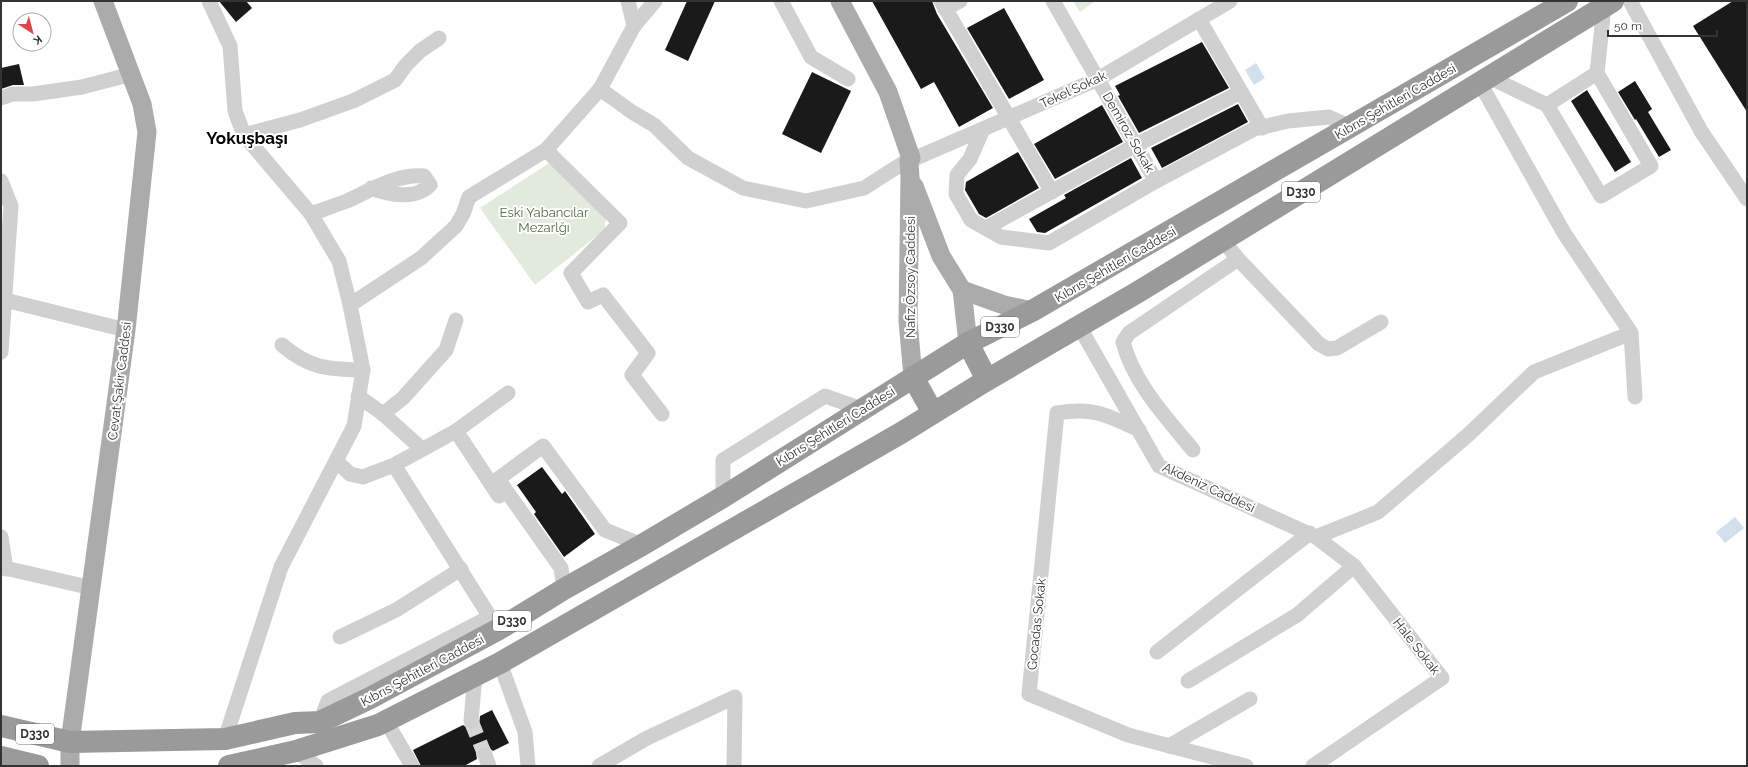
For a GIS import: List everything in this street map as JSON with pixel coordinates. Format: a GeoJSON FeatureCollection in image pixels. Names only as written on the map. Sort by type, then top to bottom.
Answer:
{"type":"FeatureCollection","features":[{"type":"Feature","properties":{"kind":"highway","name":"Kıbrıs Şehitleri Caddesi"},"geometry":{"type":"LineString","coordinates":[[70,742],[225,739],[295,723],[320,722],[370,698],[494,623],[564,589],[642,546],[968,344],[1032,312],[1567,1]]}},
{"type":"Feature","properties":{"kind":"highway","name":"Kıbrıs Şehitleri Caddesi"},"geometry":{"type":"LineString","coordinates":[[230,766],[296,751],[378,725],[500,663],[933,413],[1222,240],[1608,4]]}},
{"type":"Feature","properties":{"kind":"highway"},"geometry":{"type":"LineString","coordinates":[[968,344],[987,380]]}},
{"type":"Feature","properties":{"kind":"highway"},"geometry":{"type":"LineString","coordinates":[[913,377],[933,413]]}},
{"type":"Feature","properties":{"kind":"highway","name":"D330"},"geometry":{"type":"LineString","coordinates":[[1,726],[70,742]]}},
{"type":"Feature","properties":{"kind":"highway","name":"D330"},"geometry":{"type":"LineString","coordinates":[[1,757],[38,766]]}},
{"type":"Feature","properties":{"kind":"main road","name":"Cevat Şakir Caddesi"},"geometry":{"type":"LineString","coordinates":[[70,766],[70,742],[126,330],[147,132],[142,104],[132,74],[103,1]]}},
{"type":"Feature","properties":{"kind":"main road","name":"Nafiz Özsoy Caddesi"},"geometry":{"type":"LineString","coordinates":[[840,1],[888,92],[910,165],[941,256],[962,290],[968,344]]}},
{"type":"Feature","properties":{"kind":"main road","name":"Nafiz Özsoy Caddesi"},"geometry":{"type":"LineString","coordinates":[[910,165],[908,321],[913,377]]}},
{"type":"Feature","properties":{"kind":"main road"},"geometry":{"type":"LineString","coordinates":[[962,290],[1004,305],[1032,312]]}},
{"type":"Feature","properties":{"kind":"street"},"geometry":{"type":"LineString","coordinates":[[209,1],[230,46],[235,111],[244,135],[312,214],[339,260],[363,370],[354,426],[281,567],[225,739]]}},
{"type":"Feature","properties":{"kind":"street"},"geometry":{"type":"LineString","coordinates":[[628,1],[634,26]]}},
{"type":"Feature","properties":{"kind":"street"},"geometry":{"type":"LineString","coordinates":[[350,305],[421,258],[456,226],[463,214],[469,197],[546,150],[600,89],[634,26],[655,1]]}},
{"type":"Feature","properties":{"kind":"street"},"geometry":{"type":"LineString","coordinates":[[781,1],[812,57],[848,79]]}},
{"type":"Feature","properties":{"kind":"street"},"geometry":{"type":"LineString","coordinates":[[960,1],[943,5],[1052,192]]}},
{"type":"Feature","properties":{"kind":"street","name":"Demiroz Sokak"},"geometry":{"type":"LineString","coordinates":[[1053,1],[1156,181]]}},
{"type":"Feature","properties":{"kind":"street","name":"Tekel Sokak"},"geometry":{"type":"LineString","coordinates":[[600,89],[632,112],[654,125],[688,158],[743,188],[806,201],[864,188],[982,129],[1098,79],[1230,1]]}},
{"type":"Feature","properties":{"kind":"street"},"geometry":{"type":"LineString","coordinates":[[1630,1],[1701,131],[1747,199]]}},
{"type":"Feature","properties":{"kind":"street"},"geometry":{"type":"LineString","coordinates":[[1485,80],[1547,105],[1601,196],[1651,166],[1597,74],[1608,4]]}},
{"type":"Feature","properties":{"kind":"street"},"geometry":{"type":"LineString","coordinates":[[1200,19],[1262,128]]}},
{"type":"Feature","properties":{"kind":"street"},"geometry":{"type":"LineString","coordinates":[[244,135],[300,120],[354,101],[395,80],[420,50],[439,38]]}},
{"type":"Feature","properties":{"kind":"street"},"geometry":{"type":"LineString","coordinates":[[1,98],[13,94],[33,94],[82,87],[132,74]]}},
{"type":"Feature","properties":{"kind":"street"},"geometry":{"type":"LineString","coordinates":[[1547,105],[1597,74]]}},
{"type":"Feature","properties":{"kind":"street"},"geometry":{"type":"LineString","coordinates":[[1485,80],[1564,233],[1631,334],[1635,397]]}},
{"type":"Feature","properties":{"kind":"street"},"geometry":{"type":"LineString","coordinates":[[986,228],[1136,145],[1241,92]]}},
{"type":"Feature","properties":{"kind":"street"},"geometry":{"type":"LineString","coordinates":[[982,129],[970,159],[957,175],[956,194],[971,220],[1001,237],[1049,243],[1156,181],[1254,129],[1288,121],[1329,117],[1351,127]]}},
{"type":"Feature","properties":{"kind":"street"},"geometry":{"type":"LineString","coordinates":[[546,150],[620,223],[571,273],[588,302],[603,295],[648,353],[632,375],[662,414]]}},
{"type":"Feature","properties":{"kind":"street"},"geometry":{"type":"LineString","coordinates":[[1,181],[11,206],[2,300],[1,352]]}},
{"type":"Feature","properties":{"kind":"street"},"geometry":{"type":"LineString","coordinates":[[312,214],[348,200],[371,188]]}},
{"type":"Feature","properties":{"kind":"street"},"geometry":{"type":"LineString","coordinates":[[1222,240],[1238,259],[1319,344],[1328,349],[1337,348],[1381,322]]}},
{"type":"Feature","properties":{"kind":"street"},"geometry":{"type":"LineString","coordinates":[[1193,450],[1139,380],[1123,342],[1129,333],[1238,259]]}},
{"type":"Feature","properties":{"kind":"street"},"geometry":{"type":"LineString","coordinates":[[2,300],[126,330]]}},
{"type":"Feature","properties":{"kind":"street"},"geometry":{"type":"LineString","coordinates":[[383,414],[403,398],[446,350],[456,320]]}},
{"type":"Feature","properties":{"kind":"street","name":"Akdeniz Caddesi"},"geometry":{"type":"LineString","coordinates":[[1079,326],[1159,466],[1313,535]]}},
{"type":"Feature","properties":{"kind":"street"},"geometry":{"type":"LineString","coordinates":[[1157,652],[1313,535],[1378,512],[1468,435],[1534,372],[1631,334]]}},
{"type":"Feature","properties":{"kind":"street"},"geometry":{"type":"LineString","coordinates":[[282,346],[294,355],[328,369],[363,370]]}},
{"type":"Feature","properties":{"kind":"street"},"geometry":{"type":"LineString","coordinates":[[336,461],[350,474],[363,477],[394,465],[456,431],[508,393]]}},
{"type":"Feature","properties":{"kind":"street"},"geometry":{"type":"LineString","coordinates":[[358,396],[383,414],[422,449]]}},
{"type":"Feature","properties":{"kind":"street"},"geometry":{"type":"LineString","coordinates":[[723,497],[723,460],[825,396],[862,409]]}},
{"type":"Feature","properties":{"kind":"street","name":"Gocadas Sokak"},"geometry":{"type":"LineString","coordinates":[[1139,430],[1102,413],[1077,410],[1057,413],[1030,694],[1128,735],[1246,766]]}},
{"type":"Feature","properties":{"kind":"street"},"geometry":{"type":"LineString","coordinates":[[456,431],[468,452],[564,589]]}},
{"type":"Feature","properties":{"kind":"street"},"geometry":{"type":"LineString","coordinates":[[564,589],[561,568],[498,479],[543,446],[605,530],[642,546]]}},
{"type":"Feature","properties":{"kind":"street"},"geometry":{"type":"LineString","coordinates":[[394,465],[494,623]]}},
{"type":"Feature","properties":{"kind":"street","name":"Hale Sokak"},"geometry":{"type":"LineString","coordinates":[[1313,535],[1354,566],[1442,678],[1313,766]]}},
{"type":"Feature","properties":{"kind":"street"},"geometry":{"type":"LineString","coordinates":[[1,537],[4,568],[92,588]]}},
{"type":"Feature","properties":{"kind":"street"},"geometry":{"type":"LineString","coordinates":[[1188,681],[1297,615],[1354,566]]}},
{"type":"Feature","properties":{"kind":"street"},"geometry":{"type":"LineString","coordinates":[[340,637],[396,610],[461,569]]}},
{"type":"Feature","properties":{"kind":"street"},"geometry":{"type":"LineString","coordinates":[[500,663],[525,732],[528,766]]}},
{"type":"Feature","properties":{"kind":"street"},"geometry":{"type":"LineString","coordinates":[[471,721],[475,675]]}},
{"type":"Feature","properties":{"kind":"street"},"geometry":{"type":"LineString","coordinates":[[599,766],[647,738],[735,697],[734,766]]}},
{"type":"Feature","properties":{"kind":"street"},"geometry":{"type":"LineString","coordinates":[[1169,746],[1250,699]]}},
{"type":"Feature","properties":{"kind":"street"},"geometry":{"type":"LineString","coordinates":[[386,721],[412,766]]}},
{"type":"Feature","properties":{"kind":"street"},"geometry":{"type":"LineString","coordinates":[[296,751],[316,766]]}},
{"type":"Feature","properties":{"kind":"green space"},"geometry":{"type":"Polygon","coordinates":[[[1073,1],[1095,1],[1080,12],[1073,1]]]}},
{"type":"Feature","properties":{"kind":"green space","name":"Eski Yabancılar Mezarlğı"},"geometry":{"type":"Polygon","coordinates":[[[551,162],[606,219],[604,230],[535,285],[480,208],[551,162]]]}},
{"type":"Feature","properties":{"kind":"water"},"geometry":{"type":"Polygon","coordinates":[[[1256,63],[1265,78],[1254,85],[1245,70],[1256,63]]]}},
{"type":"Feature","properties":{"kind":"water"},"geometry":{"type":"Polygon","coordinates":[[[1735,517],[1744,528],[1725,543],[1716,532],[1735,517]]]}},
{"type":"Feature","properties":{"kind":"building"},"geometry":{"type":"Polygon","coordinates":[[[219,1],[246,1],[252,8],[236,22],[219,1]]]}},
{"type":"Feature","properties":{"kind":"building"},"geometry":{"type":"Polygon","coordinates":[[[687,1],[715,1],[688,61],[665,50],[687,1]]]}},
{"type":"Feature","properties":{"kind":"building"},"geometry":{"type":"Polygon","coordinates":[[[872,1],[932,1],[937,14],[993,108],[959,127],[934,82],[921,89],[872,1]]]}},
{"type":"Feature","properties":{"kind":"building"},"geometry":{"type":"Polygon","coordinates":[[[1733,1],[1747,1],[1747,112],[1693,26],[1733,1]]]}},
{"type":"Feature","properties":{"kind":"building"},"geometry":{"type":"Polygon","coordinates":[[[1004,8],[1044,80],[1009,99],[967,28],[1004,8]]]}},
{"type":"Feature","properties":{"kind":"building"},"geometry":{"type":"Polygon","coordinates":[[[1202,42],[1229,88],[1139,133],[1118,96],[1120,95],[1115,86],[1202,42]]]}},
{"type":"Feature","properties":{"kind":"building"},"geometry":{"type":"Polygon","coordinates":[[[19,64],[24,85],[13,85],[1,89],[1,68],[19,64]]]}},
{"type":"Feature","properties":{"kind":"building"},"geometry":{"type":"Polygon","coordinates":[[[812,72],[851,91],[821,153],[782,134],[812,72]]]}},
{"type":"Feature","properties":{"kind":"building"},"geometry":{"type":"Polygon","coordinates":[[[1635,81],[1652,109],[1648,112],[1671,150],[1659,157],[1618,92],[1635,81]]]}},
{"type":"Feature","properties":{"kind":"building"},"geometry":{"type":"Polygon","coordinates":[[[1587,90],[1631,162],[1615,172],[1571,101],[1587,90]]]}},
{"type":"Feature","properties":{"kind":"building"},"geometry":{"type":"Polygon","coordinates":[[[1238,104],[1248,122],[1162,168],[1151,148],[1238,104]]]}},
{"type":"Feature","properties":{"kind":"building"},"geometry":{"type":"Polygon","coordinates":[[[1102,105],[1123,142],[1055,179],[1034,144],[1102,105]]]}},
{"type":"Feature","properties":{"kind":"building"},"geometry":{"type":"Polygon","coordinates":[[[1018,152],[1039,188],[986,218],[979,214],[965,190],[966,182],[1018,152]]]}},
{"type":"Feature","properties":{"kind":"building"},"geometry":{"type":"Polygon","coordinates":[[[1131,158],[1142,178],[1045,233],[1037,232],[1029,219],[1066,198],[1064,195],[1131,158]]]}},
{"type":"Feature","properties":{"kind":"building"},"geometry":{"type":"Polygon","coordinates":[[[542,467],[562,494],[565,491],[595,534],[564,557],[534,514],[536,512],[517,485],[542,467]]]}},
{"type":"Feature","properties":{"kind":"building"},"geometry":{"type":"Polygon","coordinates":[[[492,710],[509,743],[493,751],[487,746],[482,747],[476,753],[477,759],[464,766],[421,766],[413,750],[463,725],[470,730],[475,729],[479,726],[480,716],[492,710]]]}},
{"type":"Feature","properties":{"kind":"tunnel"},"geometry":{"type":"LineString","coordinates":[[471,721],[485,755]]}},
{"type":"Feature","properties":{"kind":"district","name":"Yokuşbaşı"},"geometry":{"type":"Point","coordinates":[247,138]}}]}
